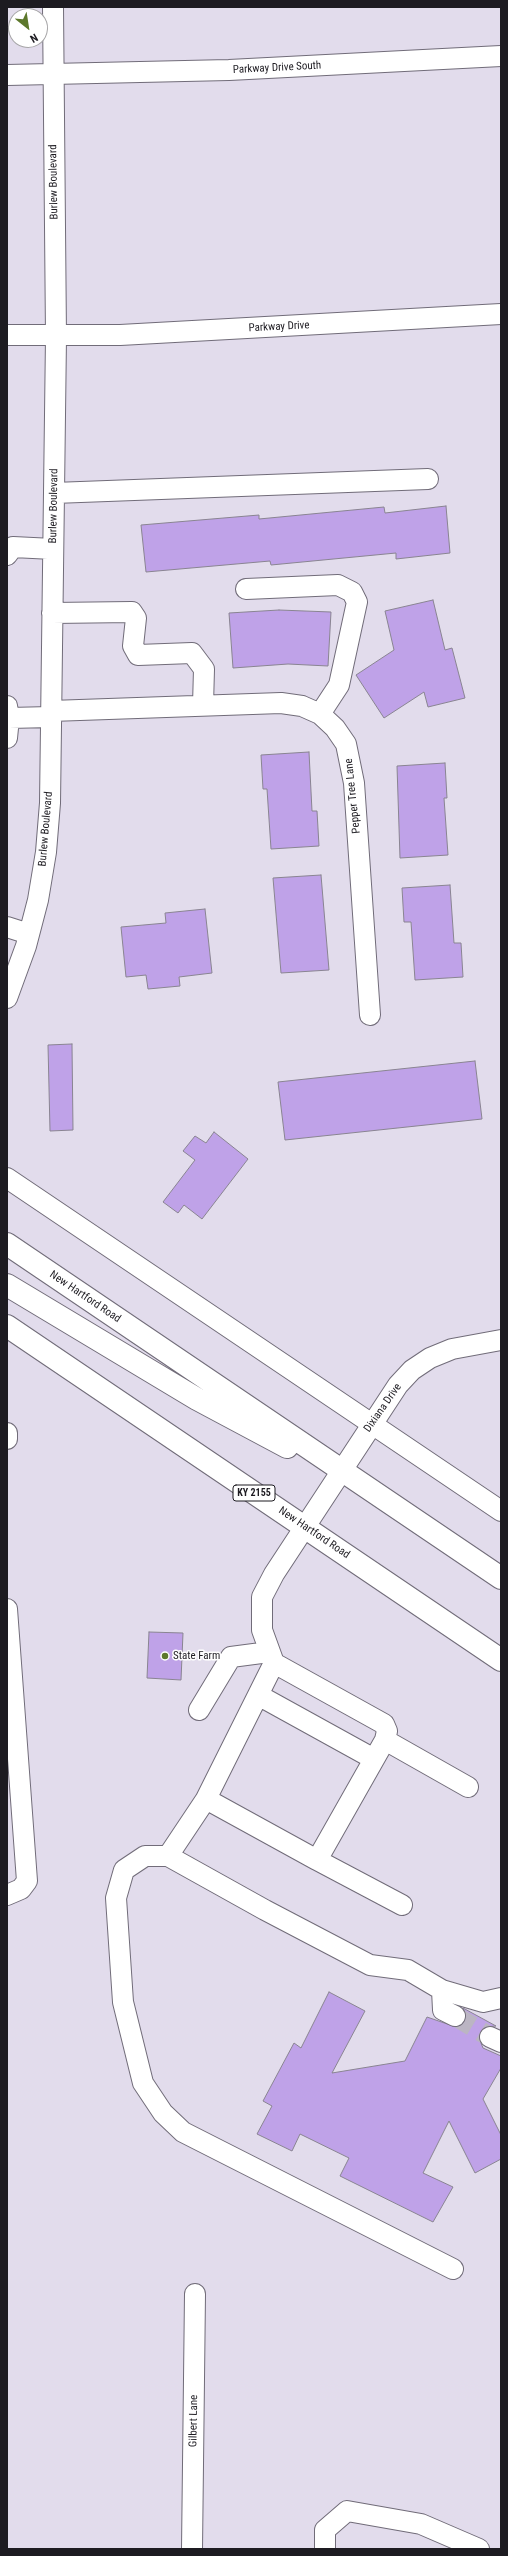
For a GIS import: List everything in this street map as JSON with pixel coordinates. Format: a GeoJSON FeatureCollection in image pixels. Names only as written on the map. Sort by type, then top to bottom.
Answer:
{"type":"FeatureCollection","features":[{"type":"Feature","properties":{"kind":"main road","name":"New Hartford Road"},"geometry":{"type":"LineString","coordinates":[[7,1244],[501,1578]]}},
{"type":"Feature","properties":{"kind":"main road"},"geometry":{"type":"LineString","coordinates":[[7,1285],[197,1399],[272,1440],[342,1470]]}},
{"type":"Feature","properties":{"kind":"main road","name":"New Hartford Road"},"geometry":{"type":"LineString","coordinates":[[7,1326],[501,1660]]}},
{"type":"Feature","properties":{"kind":"street","name":"Burlew Boulevard"},"geometry":{"type":"LineString","coordinates":[[7,998],[29,934],[46,852],[50,803],[56,337],[52,75],[53,7]]}},
{"type":"Feature","properties":{"kind":"street","name":"Parkway Drive South"},"geometry":{"type":"LineString","coordinates":[[7,75],[229,70],[501,56]]}},
{"type":"Feature","properties":{"kind":"street","name":"Parkway Drive"},"geometry":{"type":"LineString","coordinates":[[7,335],[56,337],[120,336],[501,314]]}},
{"type":"Feature","properties":{"kind":"street"},"geometry":{"type":"LineString","coordinates":[[54,493],[428,479]]}},
{"type":"Feature","properties":{"kind":"street"},"geometry":{"type":"LineString","coordinates":[[9,547],[53,549]]}},
{"type":"Feature","properties":{"kind":"street"},"geometry":{"type":"LineString","coordinates":[[246,589],[338,584],[352,592],[357,602],[339,686],[320,714]]}},
{"type":"Feature","properties":{"kind":"street"},"geometry":{"type":"LineString","coordinates":[[52,614],[132,612],[136,618],[133,646],[138,655],[192,653],[204,669],[203,705]]}},
{"type":"Feature","properties":{"kind":"street","name":"Pepper Tree Lane"},"geometry":{"type":"LineString","coordinates":[[8,712],[51,714],[203,705],[281,703],[302,706],[320,714],[335,728],[346,744],[352,763],[370,1015]]}},
{"type":"Feature","properties":{"kind":"street"},"geometry":{"type":"LineString","coordinates":[[7,738],[8,712]]}},
{"type":"Feature","properties":{"kind":"street"},"geometry":{"type":"LineString","coordinates":[[7,927],[29,934]]}},
{"type":"Feature","properties":{"kind":"street"},"geometry":{"type":"LineString","coordinates":[[7,1178],[501,1511]]}},
{"type":"Feature","properties":{"kind":"street","name":"Dixiana Drive"},"geometry":{"type":"LineString","coordinates":[[271,1657],[262,1630],[262,1597],[274,1574],[398,1385],[412,1370],[430,1358],[452,1350],[501,1340]]}},
{"type":"Feature","properties":{"kind":"street"},"geometry":{"type":"LineString","coordinates":[[7,1433],[7,1439]]}},
{"type":"Feature","properties":{"kind":"street"},"geometry":{"type":"LineString","coordinates":[[7,1609],[27,1881],[21,1889],[7,1895]]}},
{"type":"Feature","properties":{"kind":"street"},"geometry":{"type":"LineString","coordinates":[[199,1710],[231,1657],[271,1657],[384,1724],[387,1731],[385,1740],[317,1860]]}},
{"type":"Feature","properties":{"kind":"street"},"geometry":{"type":"LineString","coordinates":[[168,1856],[206,1799],[258,1695],[271,1657]]}},
{"type":"Feature","properties":{"kind":"street"},"geometry":{"type":"LineString","coordinates":[[258,1695],[374,1759]]}},
{"type":"Feature","properties":{"kind":"street"},"geometry":{"type":"LineString","coordinates":[[385,1740],[468,1787]]}},
{"type":"Feature","properties":{"kind":"street"},"geometry":{"type":"LineString","coordinates":[[206,1799],[402,1905]]}},
{"type":"Feature","properties":{"kind":"street"},"geometry":{"type":"LineString","coordinates":[[453,2269],[183,2132],[164,2113],[143,2083],[124,2002],[116,1898],[124,1870],[145,1856],[168,1856],[265,1910],[370,1965],[408,1970],[442,1990],[483,2002],[501,1998]]}},
{"type":"Feature","properties":{"kind":"street"},"geometry":{"type":"LineString","coordinates":[[442,1990],[443,2010],[455,2016]]}},
{"type":"Feature","properties":{"kind":"street","name":"Gilbert Lane"},"geometry":{"type":"LineString","coordinates":[[192,2549],[195,2294]]}},
{"type":"Feature","properties":{"kind":"street"},"geometry":{"type":"LineString","coordinates":[[325,2549],[325,2530],[347,2511],[421,2524],[479,2549]]}},
{"type":"Feature","properties":{"kind":"building"},"geometry":{"type":"Polygon","coordinates":[[[446,506],[450,553],[396,559],[396,553],[271,565],[270,561],[146,572],[141,525],[259,515],[259,519],[384,507],[385,513],[446,506]]]}},
{"type":"Feature","properties":{"kind":"building"},"geometry":{"type":"Polygon","coordinates":[[[433,600],[445,650],[452,648],[465,698],[428,707],[424,692],[384,718],[356,675],[394,650],[385,611],[433,600]]]}},
{"type":"Feature","properties":{"kind":"building"},"geometry":{"type":"Polygon","coordinates":[[[279,610],[331,612],[328,666],[288,664],[233,668],[229,613],[279,610]]]}},
{"type":"Feature","properties":{"kind":"building"},"geometry":{"type":"Polygon","coordinates":[[[309,752],[312,811],[317,811],[319,846],[271,849],[267,789],[263,789],[261,755],[309,752]]]}},
{"type":"Feature","properties":{"kind":"building"},"geometry":{"type":"Polygon","coordinates":[[[445,763],[447,798],[444,798],[448,855],[400,858],[397,766],[445,763]]]}},
{"type":"Feature","properties":{"kind":"building"},"geometry":{"type":"Polygon","coordinates":[[[321,875],[329,970],[281,973],[273,878],[321,875]]]}},
{"type":"Feature","properties":{"kind":"building"},"geometry":{"type":"Polygon","coordinates":[[[450,885],[454,943],[461,943],[463,977],[415,980],[411,922],[404,922],[402,888],[450,885]]]}},
{"type":"Feature","properties":{"kind":"building"},"geometry":{"type":"Polygon","coordinates":[[[205,909],[212,973],[179,977],[180,986],[148,989],[146,975],[126,977],[121,927],[166,923],[165,913],[205,909]]]}},
{"type":"Feature","properties":{"kind":"building"},"geometry":{"type":"Polygon","coordinates":[[[72,1044],[73,1130],[50,1131],[48,1045],[72,1044]]]}},
{"type":"Feature","properties":{"kind":"building"},"geometry":{"type":"Polygon","coordinates":[[[475,1061],[482,1119],[285,1140],[278,1082],[475,1061]]]}},
{"type":"Feature","properties":{"kind":"building"},"geometry":{"type":"Polygon","coordinates":[[[214,1132],[248,1159],[202,1219],[184,1205],[178,1213],[163,1202],[195,1160],[183,1151],[195,1136],[206,1143],[214,1132]]]}},
{"type":"Feature","properties":{"kind":"building","name":"State Farm"},"geometry":{"type":"Polygon","coordinates":[[[149,1632],[183,1633],[181,1680],[147,1678],[149,1632]]]}},
{"type":"Feature","properties":{"kind":"building"},"geometry":{"type":"Polygon","coordinates":[[[329,1992],[365,2011],[332,2073],[405,2061],[427,2017],[456,2027],[465,2021],[466,2015],[463,2008],[496,2026],[484,2027],[479,2038],[483,2048],[501,2056],[501,2068],[483,2099],[501,2135],[501,2159],[475,2173],[449,2121],[423,2173],[453,2187],[433,2222],[340,2176],[349,2158],[300,2134],[292,2151],[257,2134],[272,2106],[263,2101],[294,2043],[301,2048],[329,1992]]]}},
{"type":"Feature","properties":{"kind":"tunnel"},"geometry":{"type":"LineString","coordinates":[[455,2016],[490,2037]]}},
{"type":"Feature","properties":{"kind":"place","name":"State Farm"},"geometry":{"type":"Point","coordinates":[165,1656]}}]}
